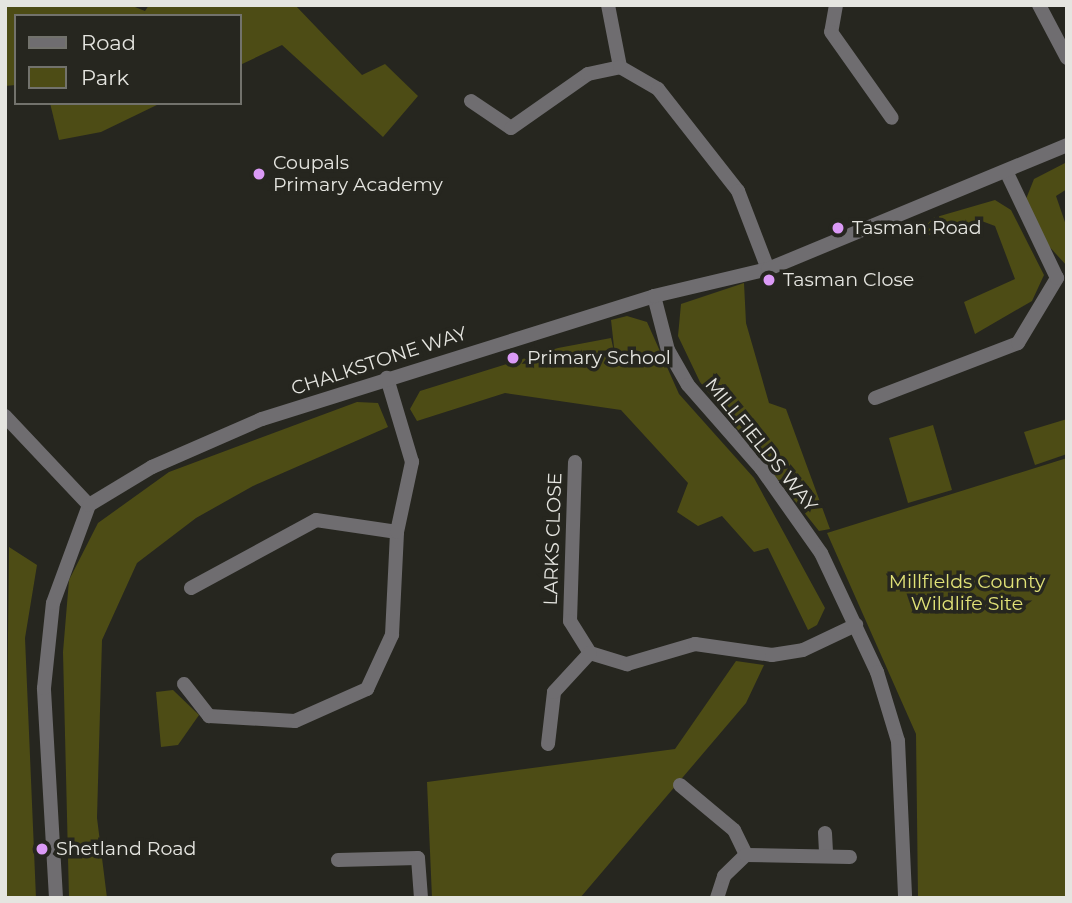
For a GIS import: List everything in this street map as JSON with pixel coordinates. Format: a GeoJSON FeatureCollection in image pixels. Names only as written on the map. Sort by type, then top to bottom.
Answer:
{"type":"FeatureCollection","features":[{"type":"Feature","properties":{"kind":"street"},"geometry":{"type":"LineString","coordinates":[[608,5],[620,67]]}},
{"type":"Feature","properties":{"kind":"street"},"geometry":{"type":"LineString","coordinates":[[836,5],[831,32],[892,118]]}},
{"type":"Feature","properties":{"kind":"street"},"geometry":{"type":"LineString","coordinates":[[1039,5],[1067,58]]}},
{"type":"Feature","properties":{"kind":"street"},"geometry":{"type":"LineString","coordinates":[[471,101],[511,128],[588,74],[620,67],[658,89],[737,191],[768,269]]}},
{"type":"Feature","properties":{"kind":"street","name":"CHALKSTONE WAY"},"geometry":{"type":"LineString","coordinates":[[89,505],[204,443],[387,378],[654,296],[768,269],[1007,173],[1067,145]]}},
{"type":"Feature","properties":{"kind":"street"},"geometry":{"type":"LineString","coordinates":[[876,398],[1018,343],[1062,279],[1007,173]]}},
{"type":"Feature","properties":{"kind":"street","name":"MILLFIELDS WAY"},"geometry":{"type":"LineString","coordinates":[[654,296],[668,350],[688,385],[761,468],[821,552],[856,625],[898,741],[905,898]]}},
{"type":"Feature","properties":{"kind":"street"},"geometry":{"type":"LineString","coordinates":[[184,684],[209,716],[295,721],[367,689],[392,635],[397,532],[412,462],[387,378]]}},
{"type":"Feature","properties":{"kind":"street"},"geometry":{"type":"LineString","coordinates":[[5,416],[89,505],[53,603],[44,688],[55,898]]}},
{"type":"Feature","properties":{"kind":"street","name":"LARKS CLOSE"},"geometry":{"type":"LineString","coordinates":[[575,462],[570,621],[590,653]]}},
{"type":"Feature","properties":{"kind":"street"},"geometry":{"type":"LineString","coordinates":[[191,588],[316,520],[397,532]]}},
{"type":"Feature","properties":{"kind":"street"},"geometry":{"type":"LineString","coordinates":[[548,744],[554,692],[590,653],[627,664],[695,644],[772,655],[803,650],[856,625]]}},
{"type":"Feature","properties":{"kind":"street"},"geometry":{"type":"LineString","coordinates":[[680,785],[733,830],[746,855]]}},
{"type":"Feature","properties":{"kind":"street"},"geometry":{"type":"LineString","coordinates":[[825,833],[826,855]]}},
{"type":"Feature","properties":{"kind":"street"},"geometry":{"type":"LineString","coordinates":[[717,898],[724,876],[746,855],[850,857]]}},
{"type":"Feature","properties":{"kind":"street"},"geometry":{"type":"LineString","coordinates":[[338,860],[418,858],[421,898]]}},
{"type":"Feature","properties":{"kind":"green space"},"geometry":{"type":"Polygon","coordinates":[[[5,5],[130,5],[145,11],[149,5],[295,5],[362,75],[385,64],[418,96],[383,137],[282,45],[242,64],[242,14],[14,14],[14,85],[5,86],[5,5]]]}},
{"type":"Feature","properties":{"kind":"green space"},"geometry":{"type":"Polygon","coordinates":[[[50,105],[157,105],[101,132],[59,140],[50,105]]]}},
{"type":"Feature","properties":{"kind":"green space"},"geometry":{"type":"Polygon","coordinates":[[[1067,162],[1067,189],[1056,196],[1067,228],[1067,266],[1046,243],[1026,199],[1034,179],[1067,162]]]}},
{"type":"Feature","properties":{"kind":"green space"},"geometry":{"type":"Polygon","coordinates":[[[995,200],[1011,210],[1044,275],[1032,301],[975,334],[964,302],[1015,279],[995,226],[979,220],[924,236],[922,230],[933,218],[995,200]]]}},
{"type":"Feature","properties":{"kind":"green space"},"geometry":{"type":"Polygon","coordinates":[[[744,283],[746,323],[769,403],[786,409],[830,529],[819,531],[700,382],[678,336],[681,304],[744,283]]]}},
{"type":"Feature","properties":{"kind":"green space"},"geometry":{"type":"Polygon","coordinates":[[[627,316],[647,322],[679,394],[754,478],[825,608],[817,625],[808,630],[768,548],[754,552],[722,516],[698,526],[677,512],[688,483],[621,410],[505,393],[417,421],[410,409],[420,391],[558,348],[611,338],[615,356],[611,320],[627,316]]]}},
{"type":"Feature","properties":{"kind":"green space"},"geometry":{"type":"Polygon","coordinates":[[[357,402],[378,403],[388,427],[253,486],[196,518],[137,563],[102,640],[97,818],[107,898],[69,898],[63,652],[69,580],[98,523],[169,472],[357,402]]]}},
{"type":"Feature","properties":{"kind":"green space"},"geometry":{"type":"Polygon","coordinates":[[[1067,419],[1067,454],[1035,465],[1024,432],[1067,419]]]}},
{"type":"Feature","properties":{"kind":"green space"},"geometry":{"type":"Polygon","coordinates":[[[933,425],[952,490],[908,503],[889,438],[933,425]]]}},
{"type":"Feature","properties":{"kind":"green space","name":"Millfields County Wildlife Site"},"geometry":{"type":"Polygon","coordinates":[[[1067,458],[1067,898],[918,898],[916,734],[827,533],[1067,458]]]}},
{"type":"Feature","properties":{"kind":"green space"},"geometry":{"type":"Polygon","coordinates":[[[9,547],[37,565],[25,638],[36,898],[5,898],[9,547]]]}},
{"type":"Feature","properties":{"kind":"green space"},"geometry":{"type":"Polygon","coordinates":[[[736,661],[764,665],[746,703],[580,898],[432,898],[427,782],[675,749],[736,661]]]}},
{"type":"Feature","properties":{"kind":"green space"},"geometry":{"type":"Polygon","coordinates":[[[173,690],[199,715],[178,745],[161,747],[156,692],[173,690]]]}},
{"type":"Feature","properties":{"kind":"place","name":"Coupals Primary Academy"},"geometry":{"type":"Point","coordinates":[259,174]}},
{"type":"Feature","properties":{"kind":"place","name":"Tasman Road"},"geometry":{"type":"Point","coordinates":[838,228]}},
{"type":"Feature","properties":{"kind":"place","name":"Tasman Close"},"geometry":{"type":"Point","coordinates":[769,280]}},
{"type":"Feature","properties":{"kind":"place","name":"Primary School"},"geometry":{"type":"Point","coordinates":[513,358]}},
{"type":"Feature","properties":{"kind":"place","name":"Shetland Road"},"geometry":{"type":"Point","coordinates":[42,849]}}]}
